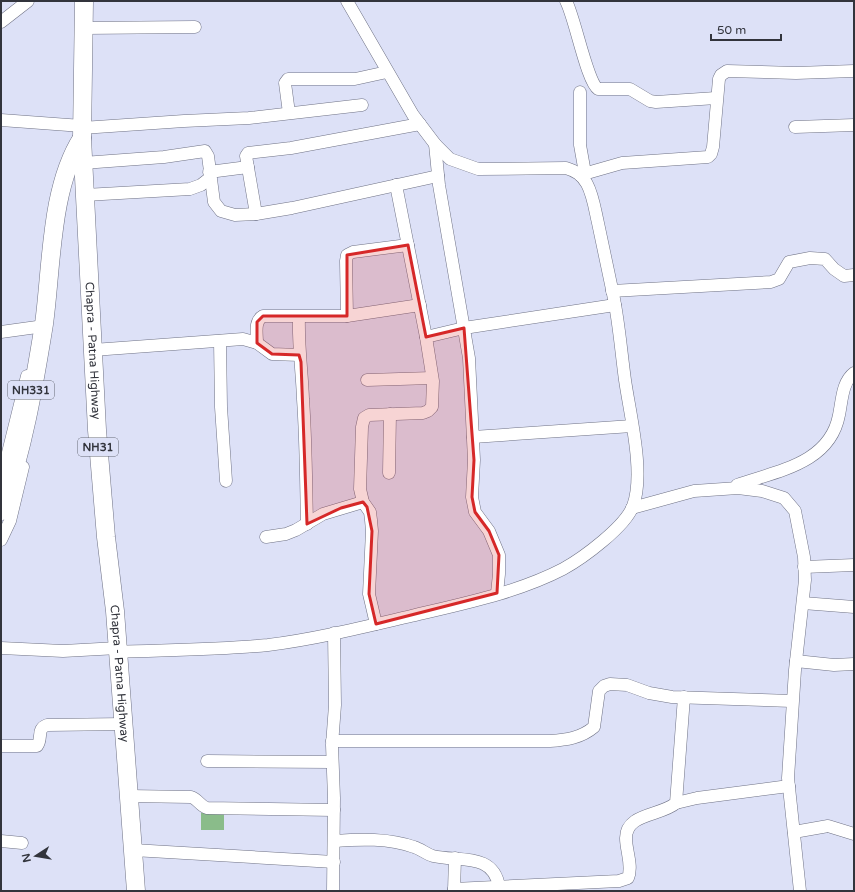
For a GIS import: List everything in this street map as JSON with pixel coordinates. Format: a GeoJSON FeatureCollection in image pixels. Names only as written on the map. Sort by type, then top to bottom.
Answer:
{"type":"FeatureCollection","features":[{"type":"Feature","properties":{"kind":"highway","name":"Chapra - Patna Highway"},"geometry":{"type":"LineString","coordinates":[[84,1],[83,162],[100,477],[118,650],[136,891]]}},
{"type":"Feature","properties":{"kind":"highway","name":"NH331"},"geometry":{"type":"LineString","coordinates":[[1,510],[9,490],[22,437],[44,324],[62,182],[82,131]]}},
{"type":"Feature","properties":{"kind":"street"},"geometry":{"type":"LineString","coordinates":[[1,22],[28,1]]}},
{"type":"Feature","properties":{"kind":"street"},"geometry":{"type":"LineString","coordinates":[[347,1],[387,72],[420,124],[435,144],[450,159],[478,169],[553,168],[574,170],[583,174],[622,163],[708,157],[711,154],[713,147],[716,98],[719,80],[721,75],[727,71],[796,73],[854,71]]}},
{"type":"Feature","properties":{"kind":"street"},"geometry":{"type":"LineString","coordinates":[[566,1],[575,23],[592,81],[598,89],[630,90],[650,101],[656,102],[716,98]]}},
{"type":"Feature","properties":{"kind":"street"},"geometry":{"type":"LineString","coordinates":[[83,28],[195,28]]}},
{"type":"Feature","properties":{"kind":"street"},"geometry":{"type":"LineString","coordinates":[[289,113],[285,83],[288,79],[355,79],[387,72]]}},
{"type":"Feature","properties":{"kind":"street"},"geometry":{"type":"LineString","coordinates":[[1,648],[118,650],[262,645],[334,633],[454,606],[542,577],[576,561],[617,528],[626,519],[632,508],[636,494],[637,478],[632,426],[612,291],[592,199],[583,174],[580,145],[580,92]]}},
{"type":"Feature","properties":{"kind":"street"},"geometry":{"type":"LineString","coordinates":[[1,120],[82,131],[184,121],[249,118],[362,104]]}},
{"type":"Feature","properties":{"kind":"street"},"geometry":{"type":"LineString","coordinates":[[256,214],[246,154],[249,152],[291,148],[420,124]]}},
{"type":"Feature","properties":{"kind":"street"},"geometry":{"type":"LineString","coordinates":[[795,128],[854,125]]}},
{"type":"Feature","properties":{"kind":"street"},"geometry":{"type":"LineString","coordinates":[[435,144],[438,176],[469,358],[474,460],[473,506],[475,512],[489,531],[499,555],[497,593]]}},
{"type":"Feature","properties":{"kind":"street"},"geometry":{"type":"LineString","coordinates":[[83,162],[164,157],[204,151],[207,154],[214,202],[221,211],[235,215],[256,214],[292,208],[438,176]]}},
{"type":"Feature","properties":{"kind":"street"},"geometry":{"type":"LineString","coordinates":[[85,195],[190,189],[201,185],[210,175],[248,167]]}},
{"type":"Feature","properties":{"kind":"street"},"geometry":{"type":"LineString","coordinates":[[376,624],[369,594],[372,525],[370,512],[363,502],[360,489],[362,427],[364,418],[369,415],[423,413],[432,407],[433,401],[432,378],[426,337],[396,185]]}},
{"type":"Feature","properties":{"kind":"street"},"geometry":{"type":"LineString","coordinates":[[1,481],[6,440],[37,327],[46,268],[56,227]]}},
{"type":"Feature","properties":{"kind":"street"},"geometry":{"type":"LineString","coordinates":[[1,540],[10,521],[42,382],[57,269],[56,227]]}},
{"type":"Feature","properties":{"kind":"street"},"geometry":{"type":"LineString","coordinates":[[347,316],[347,255],[353,252],[408,245]]}},
{"type":"Feature","properties":{"kind":"street"},"geometry":{"type":"LineString","coordinates":[[612,291],[771,282],[779,279],[789,262],[810,258],[825,259],[834,269],[844,276],[854,275]]}},
{"type":"Feature","properties":{"kind":"street"},"geometry":{"type":"LineString","coordinates":[[257,342],[257,322],[259,318],[272,315],[299,317],[347,316],[420,305]]}},
{"type":"Feature","properties":{"kind":"street"},"geometry":{"type":"LineString","coordinates":[[426,337],[464,328],[614,305]]}},
{"type":"Feature","properties":{"kind":"street"},"geometry":{"type":"LineString","coordinates":[[299,317],[299,355],[304,401],[307,524]]}},
{"type":"Feature","properties":{"kind":"street"},"geometry":{"type":"LineString","coordinates":[[1,332],[37,327]]}},
{"type":"Feature","properties":{"kind":"street"},"geometry":{"type":"LineString","coordinates":[[93,350],[243,339],[257,342],[272,354],[299,355]]}},
{"type":"Feature","properties":{"kind":"street"},"geometry":{"type":"LineString","coordinates":[[220,341],[221,407],[226,481]]}},
{"type":"Feature","properties":{"kind":"street"},"geometry":{"type":"LineString","coordinates":[[730,488],[800,463],[822,450],[836,426],[846,384],[854,373]]}},
{"type":"Feature","properties":{"kind":"street"},"geometry":{"type":"LineString","coordinates":[[367,380],[432,378]]}},
{"type":"Feature","properties":{"kind":"street"},"geometry":{"type":"LineString","coordinates":[[389,473],[390,414]]}},
{"type":"Feature","properties":{"kind":"street"},"geometry":{"type":"LineString","coordinates":[[473,437],[632,426]]}},
{"type":"Feature","properties":{"kind":"street"},"geometry":{"type":"LineString","coordinates":[[632,508],[694,491],[730,488],[751,488],[771,493],[784,498],[792,505],[797,518],[804,567],[803,603],[792,701],[788,766],[800,891]]}},
{"type":"Feature","properties":{"kind":"street"},"geometry":{"type":"LineString","coordinates":[[266,537],[286,534],[326,513],[363,502]]}},
{"type":"Feature","properties":{"kind":"street"},"geometry":{"type":"LineString","coordinates":[[804,567],[854,565]]}},
{"type":"Feature","properties":{"kind":"street"},"geometry":{"type":"LineString","coordinates":[[803,603],[854,607]]}},
{"type":"Feature","properties":{"kind":"street"},"geometry":{"type":"LineString","coordinates":[[333,891],[334,810],[332,741],[335,704],[334,633]]}},
{"type":"Feature","properties":{"kind":"street"},"geometry":{"type":"LineString","coordinates":[[796,661],[834,665],[854,664]]}},
{"type":"Feature","properties":{"kind":"street"},"geometry":{"type":"LineString","coordinates":[[332,741],[560,740],[580,736],[594,727],[597,697],[604,686],[619,684],[649,693],[684,697],[792,701]]}},
{"type":"Feature","properties":{"kind":"street"},"geometry":{"type":"LineString","coordinates":[[676,803],[684,697]]}},
{"type":"Feature","properties":{"kind":"street"},"geometry":{"type":"LineString","coordinates":[[1,746],[37,746],[40,742],[40,730],[42,726],[47,725],[124,724]]}},
{"type":"Feature","properties":{"kind":"street"},"geometry":{"type":"LineString","coordinates":[[207,761],[332,762]]}},
{"type":"Feature","properties":{"kind":"street"},"geometry":{"type":"LineString","coordinates":[[455,858],[454,890],[624,880],[629,874],[626,837],[630,825],[634,820],[666,810],[676,803],[703,797],[789,786]]}},
{"type":"Feature","properties":{"kind":"street"},"geometry":{"type":"LineString","coordinates":[[129,796],[191,797],[196,799],[203,807],[207,808],[334,810]]}},
{"type":"Feature","properties":{"kind":"street"},"geometry":{"type":"LineString","coordinates":[[794,832],[828,826],[854,834]]}},
{"type":"Feature","properties":{"kind":"street"},"geometry":{"type":"LineString","coordinates":[[1,840],[22,843]]}},
{"type":"Feature","properties":{"kind":"street"},"geometry":{"type":"LineString","coordinates":[[334,841],[369,840],[399,843],[415,847],[430,855],[470,860],[488,866],[497,877],[498,887]]}},
{"type":"Feature","properties":{"kind":"street"},"geometry":{"type":"LineString","coordinates":[[133,850],[334,862]]}},
{"type":"Feature","properties":{"kind":"highlighted area"},"geometry":{"type":"Polygon","coordinates":[[[408,245],[426,337],[464,328],[474,460],[472,497],[475,512],[489,531],[499,555],[497,593],[376,624],[369,594],[372,531],[367,507],[363,502],[341,508],[307,524],[301,362],[299,355],[272,354],[257,343],[257,322],[263,316],[347,316],[347,255],[408,245]]]}},
{"type":"Feature","properties":{"kind":"building"},"geometry":{"type":"Polygon","coordinates":[[[201,813],[224,813],[224,830],[201,830],[201,813]]]}}]}
